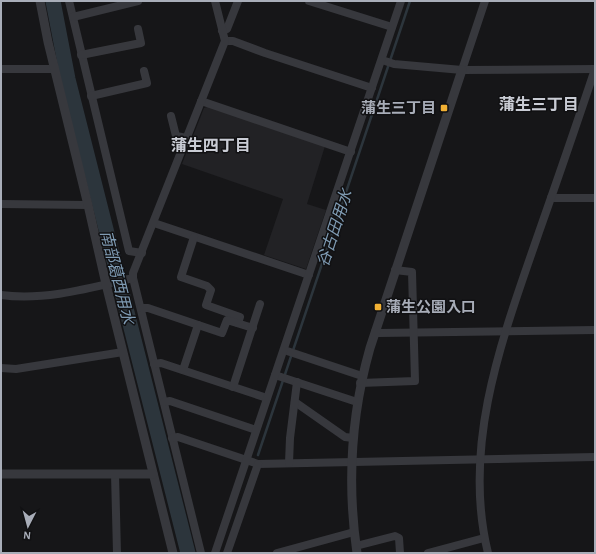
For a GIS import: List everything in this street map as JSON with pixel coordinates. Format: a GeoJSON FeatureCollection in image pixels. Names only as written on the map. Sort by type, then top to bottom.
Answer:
{"type":"FeatureCollection","features":[{"type":"Feature","properties":{"kind":"street"},"geometry":{"type":"LineString","coordinates":[[40,1],[88,205],[109,284],[123,352],[173,553]]}},
{"type":"Feature","properties":{"kind":"street"},"geometry":{"type":"LineString","coordinates":[[69,1],[129,252],[142,253]]}},
{"type":"Feature","properties":{"kind":"street"},"geometry":{"type":"LineString","coordinates":[[73,17],[138,1]]}},
{"type":"Feature","properties":{"kind":"street"},"geometry":{"type":"LineString","coordinates":[[201,553],[141,308],[132,278],[225,42],[215,1]]}},
{"type":"Feature","properties":{"kind":"street"},"geometry":{"type":"LineString","coordinates":[[222,31],[227,29],[238,1]]}},
{"type":"Feature","properties":{"kind":"street"},"geometry":{"type":"LineString","coordinates":[[310,1],[323,3],[392,27]]}},
{"type":"Feature","properties":{"kind":"street"},"geometry":{"type":"LineString","coordinates":[[214,553],[401,1]]}},
{"type":"Feature","properties":{"kind":"street"},"geometry":{"type":"LineString","coordinates":[[400,553],[399,538],[395,536],[356,549],[351,463],[357,402],[361,379],[375,332],[485,1]]}},
{"type":"Feature","properties":{"kind":"street"},"geometry":{"type":"LineString","coordinates":[[81,56],[141,43],[138,29]]}},
{"type":"Feature","properties":{"kind":"street"},"geometry":{"type":"LineString","coordinates":[[225,42],[233,41],[372,88]]}},
{"type":"Feature","properties":{"kind":"street"},"geometry":{"type":"LineString","coordinates":[[382,60],[394,64],[462,70],[595,69],[505,330],[488,400],[479,460],[479,487],[484,538],[488,553]]}},
{"type":"Feature","properties":{"kind":"street"},"geometry":{"type":"LineString","coordinates":[[1,69],[55,69]]}},
{"type":"Feature","properties":{"kind":"street"},"geometry":{"type":"LineString","coordinates":[[91,96],[147,83],[144,71]]}},
{"type":"Feature","properties":{"kind":"street"},"geometry":{"type":"LineString","coordinates":[[201,101],[351,152]]}},
{"type":"Feature","properties":{"kind":"street"},"geometry":{"type":"LineString","coordinates":[[171,116],[176,136],[187,138]]}},
{"type":"Feature","properties":{"kind":"street"},"geometry":{"type":"LineString","coordinates":[[551,198],[595,198]]}},
{"type":"Feature","properties":{"kind":"street"},"geometry":{"type":"LineString","coordinates":[[1,204],[88,205]]}},
{"type":"Feature","properties":{"kind":"street"},"geometry":{"type":"LineString","coordinates":[[154,223],[309,275]]}},
{"type":"Feature","properties":{"kind":"street"},"geometry":{"type":"LineString","coordinates":[[194,237],[181,277],[207,286],[210,290],[206,305],[240,317],[238,323]]}},
{"type":"Feature","properties":{"kind":"street"},"geometry":{"type":"LineString","coordinates":[[284,350],[361,379],[415,381],[412,272],[395,270]]}},
{"type":"Feature","properties":{"kind":"street"},"geometry":{"type":"LineString","coordinates":[[1,295],[22,297],[52,295],[132,278]]}},
{"type":"Feature","properties":{"kind":"street"},"geometry":{"type":"LineString","coordinates":[[233,387],[260,304]]}},
{"type":"Feature","properties":{"kind":"street"},"geometry":{"type":"LineString","coordinates":[[141,308],[148,308],[222,333],[227,320],[253,328]]}},
{"type":"Feature","properties":{"kind":"street"},"geometry":{"type":"LineString","coordinates":[[183,370],[198,324]]}},
{"type":"Feature","properties":{"kind":"street"},"geometry":{"type":"LineString","coordinates":[[375,332],[379,334],[505,330],[595,330]]}},
{"type":"Feature","properties":{"kind":"street"},"geometry":{"type":"LineString","coordinates":[[1,368],[16,369],[123,352]]}},
{"type":"Feature","properties":{"kind":"street"},"geometry":{"type":"LineString","coordinates":[[154,364],[161,363],[267,398]]}},
{"type":"Feature","properties":{"kind":"street"},"geometry":{"type":"LineString","coordinates":[[275,375],[357,402]]}},
{"type":"Feature","properties":{"kind":"street"},"geometry":{"type":"LineString","coordinates":[[289,463],[296,382]]}},
{"type":"Feature","properties":{"kind":"street"},"geometry":{"type":"LineString","coordinates":[[164,402],[170,401],[256,430]]}},
{"type":"Feature","properties":{"kind":"street"},"geometry":{"type":"LineString","coordinates":[[295,402],[345,437],[353,438]]}},
{"type":"Feature","properties":{"kind":"street"},"geometry":{"type":"LineString","coordinates":[[172,438],[178,437],[258,464],[595,457]]}},
{"type":"Feature","properties":{"kind":"street"},"geometry":{"type":"LineString","coordinates":[[227,553],[258,464]]}},
{"type":"Feature","properties":{"kind":"street"},"geometry":{"type":"LineString","coordinates":[[1,474],[153,474]]}},
{"type":"Feature","properties":{"kind":"street"},"geometry":{"type":"LineString","coordinates":[[115,474],[117,553]]}},
{"type":"Feature","properties":{"kind":"street"},"geometry":{"type":"LineString","coordinates":[[277,553],[354,532]]}},
{"type":"Feature","properties":{"kind":"street"},"geometry":{"type":"LineString","coordinates":[[428,553],[484,538]]}},
{"type":"Feature","properties":{"kind":"shaded area"},"geometry":{"type":"Polygon","coordinates":[[[210,106],[325,146],[307,204],[326,210],[306,269],[264,255],[283,199],[182,164],[204,108],[210,106]]]}},
{"type":"Feature","properties":{"kind":"waterway","name":"南部葛西用水"},"geometry":{"type":"LineString","coordinates":[[53,1],[68,79],[188,553]]}},
{"type":"Feature","properties":{"kind":"waterway","name":"谷古田用水"},"geometry":{"type":"LineString","coordinates":[[258,455],[410,1]]}},
{"type":"Feature","properties":{"kind":"place","name":"蒲生三丁目"},"geometry":{"type":"Point","coordinates":[444,108]}},
{"type":"Feature","properties":{"kind":"place","name":"蒲生公園入口"},"geometry":{"type":"Point","coordinates":[378,307]}},
{"type":"Feature","properties":{"kind":"district","name":"蒲生三丁目"},"geometry":{"type":"Point","coordinates":[539,104]}},
{"type":"Feature","properties":{"kind":"district","name":"蒲生四丁目"},"geometry":{"type":"Point","coordinates":[211,145]}}]}
